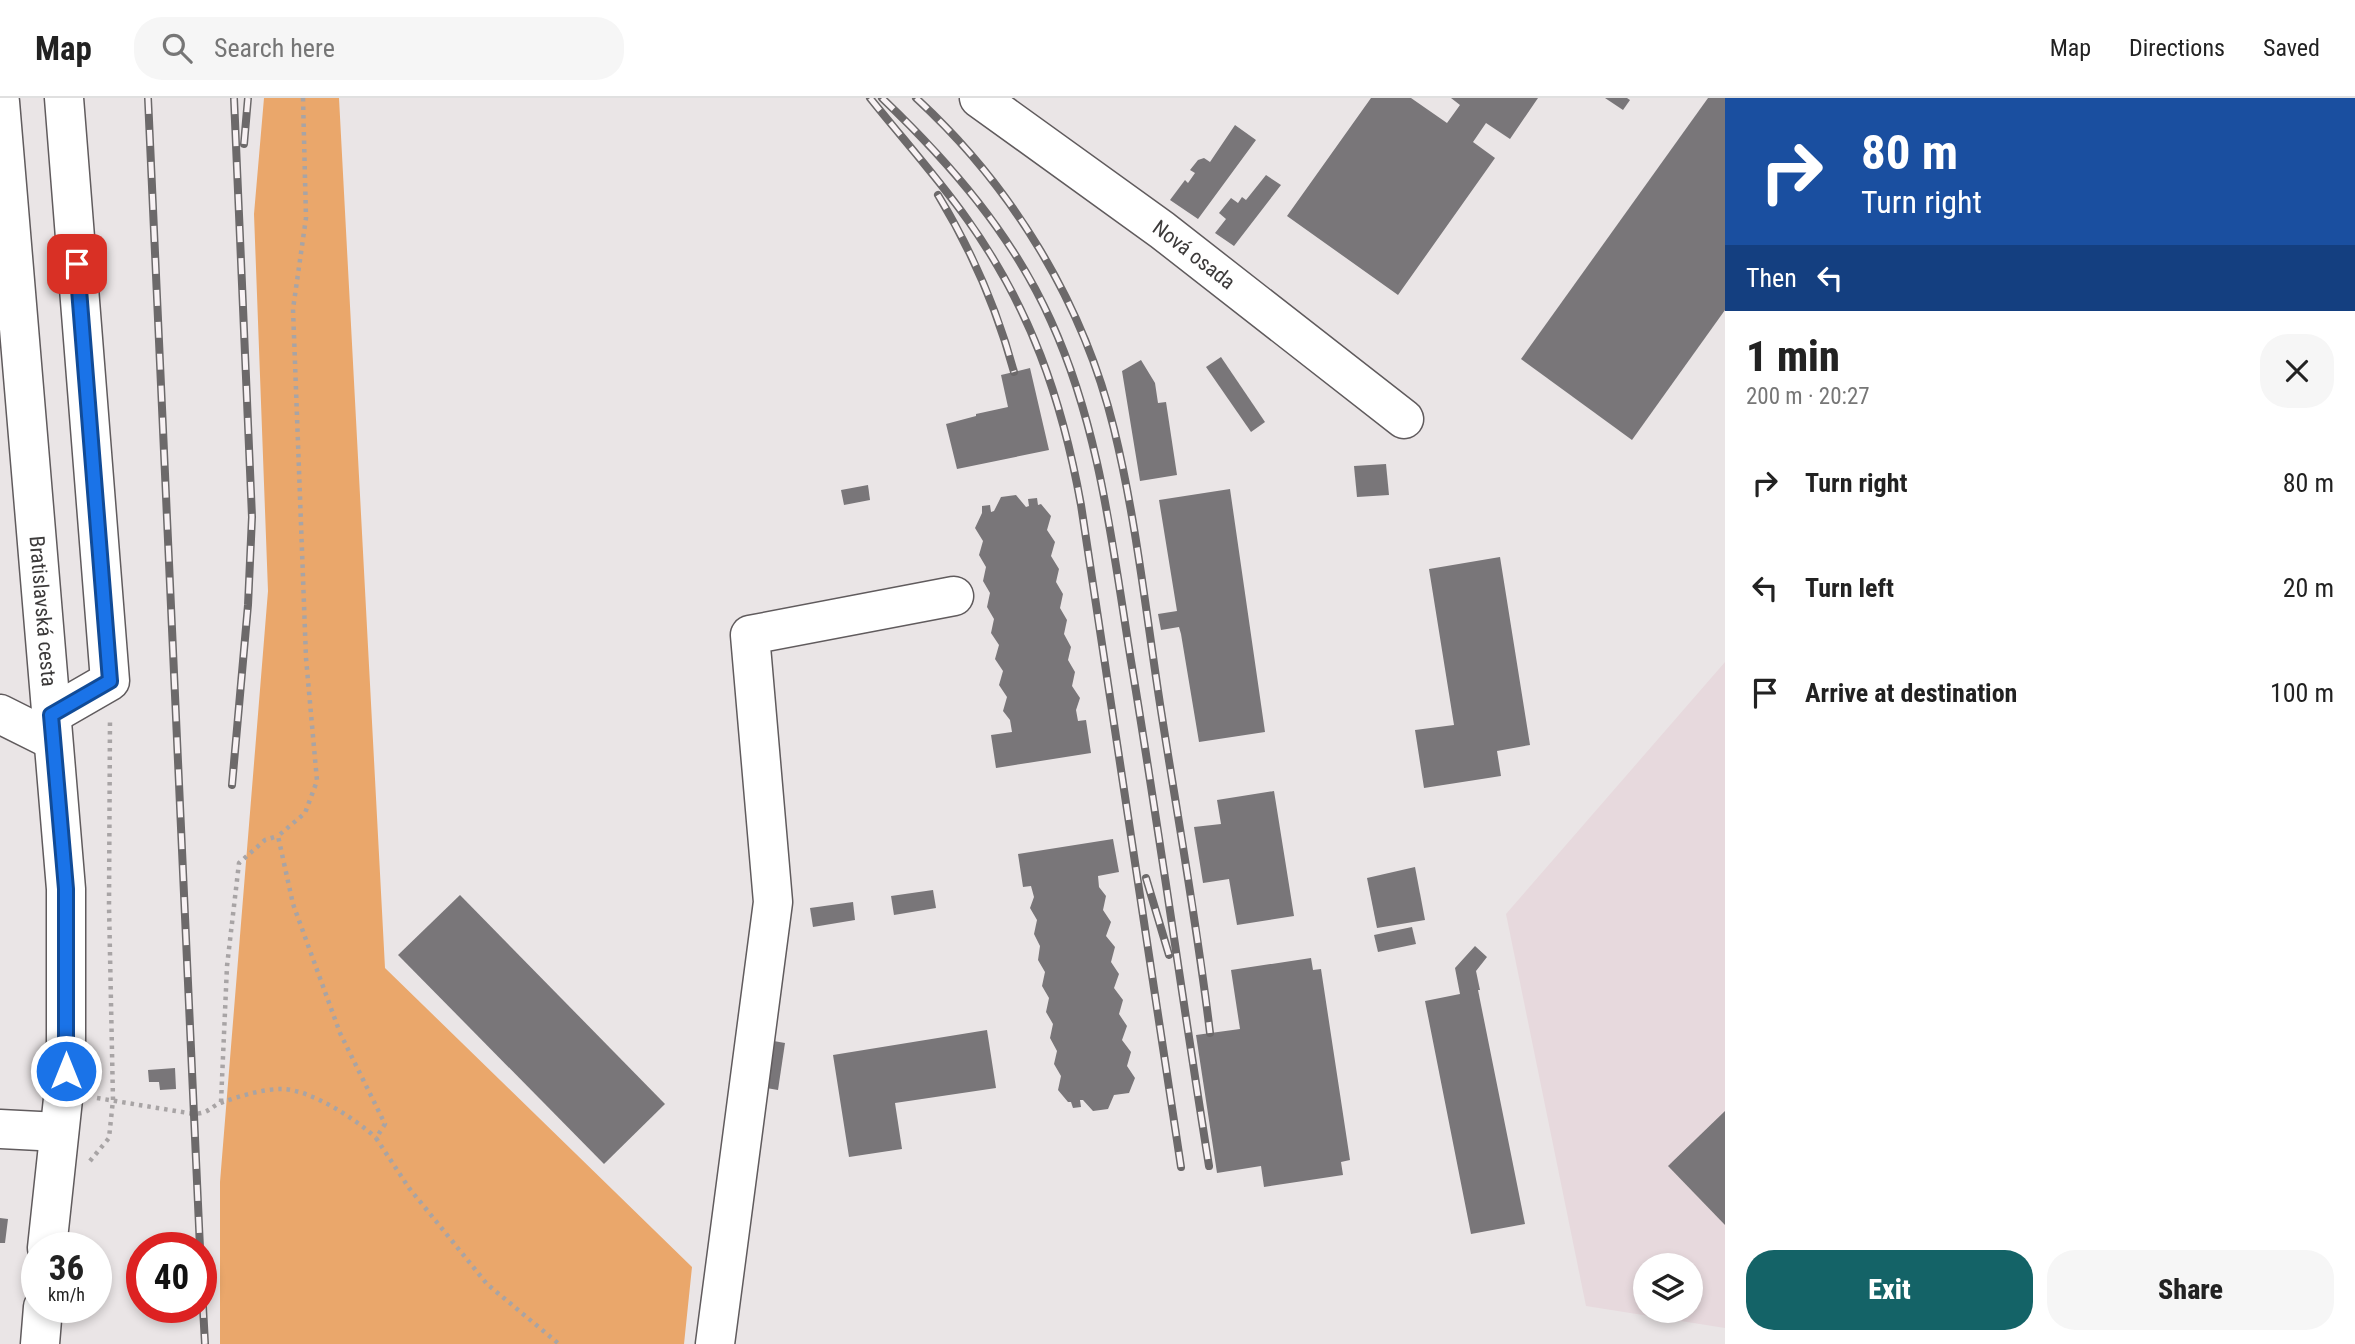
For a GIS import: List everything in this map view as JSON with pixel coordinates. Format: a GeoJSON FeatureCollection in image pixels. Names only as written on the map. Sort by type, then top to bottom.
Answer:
{"type":"FeatureCollection","features":[{"type":"Feature","properties":{"kind":"street"},"geometry":{"type":"LineString","coordinates":[[0,714],[51,727],[110,681],[64,98]]}},
{"type":"Feature","properties":{"kind":"street","name":"Nová osada"},"geometry":{"type":"LineString","coordinates":[[979,98],[1162,230],[1404,419]]}},
{"type":"Feature","properties":{"kind":"street","name":"Bratislavská cesta"},"geometry":{"type":"LineString","coordinates":[[0,102],[66,889],[66,1071],[49,1232]]}},
{"type":"Feature","properties":{"kind":"street"},"geometry":{"type":"LineString","coordinates":[[715,1344],[773,902],[750,635],[954,596]]}},
{"type":"Feature","properties":{"kind":"street"},"geometry":{"type":"LineString","coordinates":[[0,1129],[59,1132]]}},
{"type":"Feature","properties":{"kind":"street"},"geometry":{"type":"LineString","coordinates":[[40,1344],[42,1323]]}},
{"type":"Feature","properties":{"kind":"path"},"geometry":{"type":"LineString","coordinates":[[221,1102],[227,966],[239,863],[265,839],[278,836],[305,813],[317,781],[306,658],[293,309],[306,218],[303,98]]}},
{"type":"Feature","properties":{"kind":"path"},"geometry":{"type":"LineString","coordinates":[[89,1163],[109,1138],[113,1100],[109,905],[110,681]]}},
{"type":"Feature","properties":{"kind":"path"},"geometry":{"type":"LineString","coordinates":[[278,836],[293,904],[340,1033],[385,1124],[376,1138]]}},
{"type":"Feature","properties":{"kind":"path"},"geometry":{"type":"LineString","coordinates":[[64,1092],[194,1114],[205,1114],[221,1102],[280,1089],[302,1092],[365,1127],[376,1138],[409,1188],[486,1284],[559,1344]]}},
{"type":"Feature","properties":{"kind":"shaded area"},"geometry":{"type":"Polygon","coordinates":[[[264,98],[339,98],[385,968],[692,1267],[684,1344],[220,1344],[220,1182],[268,591],[254,214],[264,98]]]}},
{"type":"Feature","properties":{"kind":"shaded area"},"geometry":{"type":"Polygon","coordinates":[[[1725,662],[1725,1328],[1693,1323],[1703,1323],[1703,1253],[1633,1253],[1633,1313],[1586,1306],[1506,914],[1725,662]]]}},
{"type":"Feature","properties":{"kind":"building"},"geometry":{"type":"Polygon","coordinates":[[[1371,98],[1411,98],[1447,123],[1460,105],[1451,98],[1538,98],[1510,139],[1486,123],[1473,142],[1495,158],[1398,295],[1287,216],[1371,98]]]}},
{"type":"Feature","properties":{"kind":"building"},"geometry":{"type":"Polygon","coordinates":[[[1605,98],[1627,98],[1630,100],[1623,110],[1605,98]]]}},
{"type":"Feature","properties":{"kind":"building"},"geometry":{"type":"Polygon","coordinates":[[[1708,98],[1725,98],[1725,310],[1632,440],[1521,359],[1708,98]]]}},
{"type":"Feature","properties":{"kind":"building"},"geometry":{"type":"Polygon","coordinates":[[[1235,125],[1256,140],[1198,219],[1170,200],[1185,180],[1188,183],[1195,173],[1190,170],[1198,160],[1204,158],[1210,162],[1235,125]]]}},
{"type":"Feature","properties":{"kind":"building"},"geometry":{"type":"Polygon","coordinates":[[[1266,175],[1281,185],[1234,246],[1215,233],[1226,219],[1219,213],[1231,198],[1238,203],[1242,197],[1246,200],[1266,175]]]}},
{"type":"Feature","properties":{"kind":"building"},"geometry":{"type":"Polygon","coordinates":[[[1221,357],[1265,422],[1251,432],[1206,367],[1221,357]]]}},
{"type":"Feature","properties":{"kind":"building"},"geometry":{"type":"Polygon","coordinates":[[[1141,360],[1155,383],[1158,403],[1166,402],[1177,475],[1140,481],[1122,371],[1141,360]]]}},
{"type":"Feature","properties":{"kind":"building"},"geometry":{"type":"Polygon","coordinates":[[[1030,368],[1049,450],[957,469],[946,424],[1008,407],[1001,375],[1030,368]]]}},
{"type":"Feature","properties":{"kind":"building"},"geometry":{"type":"Polygon","coordinates":[[[1386,464],[1389,495],[1357,497],[1354,466],[1386,464]]]}},
{"type":"Feature","properties":{"kind":"building"},"geometry":{"type":"Polygon","coordinates":[[[868,485],[870,500],[844,505],[841,490],[868,485]]]}},
{"type":"Feature","properties":{"kind":"building"},"geometry":{"type":"Polygon","coordinates":[[[1230,489],[1265,732],[1199,742],[1179,627],[1161,630],[1158,614],[1177,611],[1159,500],[1230,489]]]}},
{"type":"Feature","properties":{"kind":"building"},"geometry":{"type":"Polygon","coordinates":[[[1016,495],[1026,507],[1029,506],[1028,499],[1037,498],[1038,505],[1041,504],[1051,516],[1047,530],[1055,542],[1051,556],[1059,569],[1056,582],[1063,594],[1060,608],[1067,620],[1064,634],[1071,647],[1068,660],[1075,672],[1072,686],[1080,698],[1076,710],[1078,721],[1086,720],[1091,753],[996,768],[991,735],[1012,732],[1010,720],[1003,711],[1007,697],[999,685],[1003,671],[995,659],[999,645],[991,633],[994,619],[987,607],[990,593],[983,581],[986,567],[979,555],[983,541],[975,528],[982,513],[982,506],[990,505],[991,512],[1001,497],[1016,495]]]}},
{"type":"Feature","properties":{"kind":"building"},"geometry":{"type":"Polygon","coordinates":[[[1500,557],[1530,745],[1497,751],[1501,776],[1424,788],[1415,730],[1454,725],[1429,569],[1500,557]]]}},
{"type":"Feature","properties":{"kind":"building"},"geometry":{"type":"Polygon","coordinates":[[[1274,791],[1294,916],[1237,925],[1229,879],[1203,883],[1194,827],[1221,824],[1217,800],[1274,791]]]}},
{"type":"Feature","properties":{"kind":"building"},"geometry":{"type":"Polygon","coordinates":[[[1113,839],[1119,872],[1098,876],[1099,887],[1106,896],[1103,910],[1111,922],[1106,936],[1115,947],[1111,962],[1119,974],[1114,988],[1123,1000],[1119,1014],[1127,1026],[1122,1040],[1131,1052],[1127,1066],[1135,1078],[1129,1093],[1114,1095],[1108,1109],[1093,1111],[1083,1100],[1080,1100],[1081,1107],[1073,1108],[1071,1102],[1058,1090],[1061,1076],[1054,1064],[1057,1051],[1050,1038],[1053,1024],[1046,1012],[1049,998],[1042,986],[1045,972],[1038,960],[1040,946],[1034,934],[1037,920],[1030,908],[1034,897],[1031,886],[1023,887],[1018,854],[1113,839]]]}},
{"type":"Feature","properties":{"kind":"building"},"geometry":{"type":"Polygon","coordinates":[[[1415,867],[1425,920],[1377,928],[1367,878],[1415,867]]]}},
{"type":"Feature","properties":{"kind":"building"},"geometry":{"type":"Polygon","coordinates":[[[933,890],[936,908],[894,915],[891,896],[933,890]]]}},
{"type":"Feature","properties":{"kind":"building"},"geometry":{"type":"Polygon","coordinates":[[[460,895],[665,1104],[604,1164],[398,955],[460,895]]]}},
{"type":"Feature","properties":{"kind":"building"},"geometry":{"type":"Polygon","coordinates":[[[853,902],[855,920],[813,927],[810,908],[853,902]]]}},
{"type":"Feature","properties":{"kind":"building"},"geometry":{"type":"Polygon","coordinates":[[[1412,927],[1416,944],[1378,952],[1374,935],[1412,927]]]}},
{"type":"Feature","properties":{"kind":"building"},"geometry":{"type":"Polygon","coordinates":[[[1475,946],[1487,957],[1476,971],[1478,990],[1525,1224],[1471,1234],[1425,1001],[1460,994],[1455,968],[1475,946]]]}},
{"type":"Feature","properties":{"kind":"building"},"geometry":{"type":"Polygon","coordinates":[[[1311,958],[1313,970],[1321,969],[1350,1160],[1341,1162],[1343,1175],[1264,1187],[1261,1166],[1217,1173],[1196,1035],[1240,1029],[1231,970],[1311,958]]]}},
{"type":"Feature","properties":{"kind":"building"},"geometry":{"type":"Polygon","coordinates":[[[987,1030],[996,1088],[895,1103],[902,1149],[849,1157],[833,1055],[987,1030]]]}},
{"type":"Feature","properties":{"kind":"building"},"geometry":{"type":"Polygon","coordinates":[[[768,1040],[785,1043],[778,1090],[761,1087],[768,1040]]]}},
{"type":"Feature","properties":{"kind":"building"},"geometry":{"type":"Polygon","coordinates":[[[175,1068],[176,1089],[160,1090],[159,1082],[149,1082],[148,1070],[175,1068]]]}},
{"type":"Feature","properties":{"kind":"building"},"geometry":{"type":"Polygon","coordinates":[[[1725,1111],[1725,1225],[1668,1166],[1725,1111]]]}},
{"type":"Feature","properties":{"kind":"building"},"geometry":{"type":"Polygon","coordinates":[[[0,1218],[8,1219],[5,1243],[0,1243],[0,1218]]]}},
{"type":"Feature","properties":{"kind":"railway"},"geometry":{"type":"LineString","coordinates":[[148,98],[199,1232]]}},
{"type":"Feature","properties":{"kind":"railway"},"geometry":{"type":"LineString","coordinates":[[232,785],[248,605],[252,517],[234,98]]}},
{"type":"Feature","properties":{"kind":"railway"},"geometry":{"type":"LineString","coordinates":[[244,144],[248,98]]}},
{"type":"Feature","properties":{"kind":"railway"},"geometry":{"type":"LineString","coordinates":[[870,98],[967,219],[1009,286],[1040,355],[1064,428],[1081,505],[1181,1167]]}},
{"type":"Feature","properties":{"kind":"railway"},"geometry":{"type":"LineString","coordinates":[[882,98],[955,174],[1018,259],[1051,321],[1082,403],[1110,530],[1209,1166]]}},
{"type":"Feature","properties":{"kind":"railway"},"geometry":{"type":"LineString","coordinates":[[916,98],[951,132],[1013,208],[1063,292],[1101,382],[1122,463],[1135,532],[1210,1033]]}},
{"type":"Feature","properties":{"kind":"railway"},"geometry":{"type":"LineString","coordinates":[[938,195],[962,237],[982,281],[1014,372]]}},
{"type":"Feature","properties":{"kind":"railway"},"geometry":{"type":"LineString","coordinates":[[1146,878],[1169,955]]}},
{"type":"Feature","properties":{"kind":"railway"},"geometry":{"type":"LineString","coordinates":[[204,1323],[205,1344]]}},
{"type":"Feature","properties":{"kind":"route"},"geometry":{"type":"LineString","coordinates":[[66,1071],[66,889],[51,715],[110,681],[77,264]]}}]}
